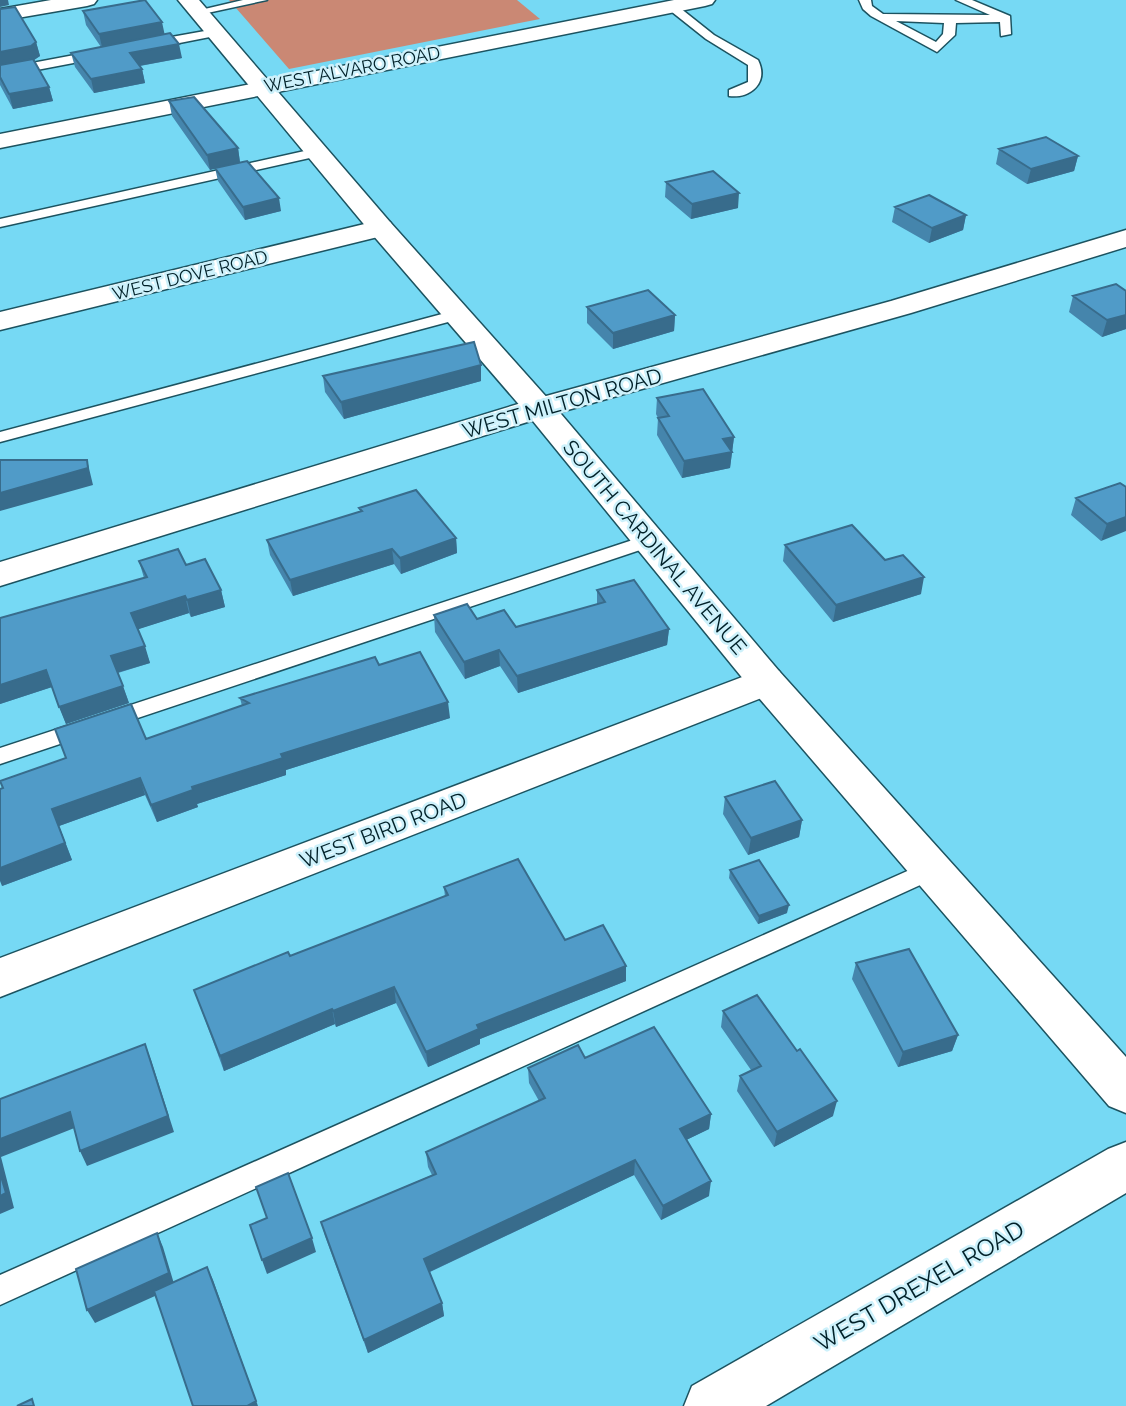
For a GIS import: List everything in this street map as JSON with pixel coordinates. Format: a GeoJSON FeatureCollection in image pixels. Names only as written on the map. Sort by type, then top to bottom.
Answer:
{"type":"FeatureCollection","features":[{"type":"Feature","properties":{"kind":"street"},"geometry":{"type":"LineString","coordinates":[[0,15],[87,0]]}},
{"type":"Feature","properties":{"kind":"street","name":"WEST ALVARO ROAD"},"geometry":{"type":"LineString","coordinates":[[0,141],[705,0]]}},
{"type":"Feature","properties":{"kind":"street","name":"SOUTH CARDINAL AVENUE"},"geometry":{"type":"LineString","coordinates":[[201,15],[651,540],[766,681],[1126,1091]]}},
{"type":"Feature","properties":{"kind":"street","name":"WEST DOVE ROAD"},"geometry":{"type":"LineString","coordinates":[[0,321],[381,228]]}},
{"type":"Feature","properties":{"kind":"street","name":"WEST MILTON ROAD"},"geometry":{"type":"LineString","coordinates":[[0,574],[539,408],[901,307],[1126,238]]}},
{"type":"Feature","properties":{"kind":"street","name":"WEST BIRD ROAD"},"geometry":{"type":"LineString","coordinates":[[0,978],[766,681]]}},
{"type":"Feature","properties":{"kind":"street","name":"WEST DREXEL ROAD"},"geometry":{"type":"LineString","coordinates":[[712,1406],[1126,1166]]}},
{"type":"Feature","properties":{"kind":"lane"},"geometry":{"type":"LineString","coordinates":[[135,48],[201,15],[261,0]]}},
{"type":"Feature","properties":{"kind":"lane"},"geometry":{"type":"LineString","coordinates":[[865,0],[867,7],[880,17],[937,48],[949,35],[950,20]]}},
{"type":"Feature","properties":{"kind":"lane"},"geometry":{"type":"LineString","coordinates":[[962,0],[1006,18]]}},
{"type":"Feature","properties":{"kind":"lane"},"geometry":{"type":"LineString","coordinates":[[671,6],[710,37],[754,63],[758,74],[755,83],[749,90],[733,93]]}},
{"type":"Feature","properties":{"kind":"lane"},"geometry":{"type":"LineString","coordinates":[[880,17],[950,20],[1006,18]]}},
{"type":"Feature","properties":{"kind":"lane"},"geometry":{"type":"LineString","coordinates":[[1005,34],[1006,18]]}},
{"type":"Feature","properties":{"kind":"lane"},"geometry":{"type":"LineString","coordinates":[[0,73],[108,53]]}},
{"type":"Feature","properties":{"kind":"lane"},"geometry":{"type":"LineString","coordinates":[[0,223],[318,152]]}},
{"type":"Feature","properties":{"kind":"lane"},"geometry":{"type":"LineString","coordinates":[[0,437],[457,315]]}},
{"type":"Feature","properties":{"kind":"lane"},"geometry":{"type":"LineString","coordinates":[[0,756],[651,540]]}},
{"type":"Feature","properties":{"kind":"lane"},"geometry":{"type":"LineString","coordinates":[[0,1290],[932,869]]}},
{"type":"Feature","properties":{"kind":"shaded area"},"geometry":{"type":"Polygon","coordinates":[[[229,0],[517,0],[540,19],[289,69],[229,0]]]}},
{"type":"Feature","properties":{"kind":"building"},"geometry":{"type":"Polygon","coordinates":[[[145,0],[162,22],[99,34],[83,11],[145,0]]]}},
{"type":"Feature","properties":{"kind":"building"},"geometry":{"type":"Polygon","coordinates":[[[15,7],[36,42],[31,46],[0,52],[0,9],[15,7]]]}},
{"type":"Feature","properties":{"kind":"building"},"geometry":{"type":"Polygon","coordinates":[[[170,33],[179,44],[130,53],[142,69],[91,79],[71,53],[170,33]]]}},
{"type":"Feature","properties":{"kind":"building"},"geometry":{"type":"Polygon","coordinates":[[[33,59],[49,87],[9,94],[0,77],[0,65],[33,59]]]}},
{"type":"Feature","properties":{"kind":"building"},"geometry":{"type":"Polygon","coordinates":[[[194,97],[238,148],[207,155],[169,101],[194,97]]]}},
{"type":"Feature","properties":{"kind":"building"},"geometry":{"type":"Polygon","coordinates":[[[1046,137],[1078,156],[1031,169],[999,149],[1046,137]]]}},
{"type":"Feature","properties":{"kind":"building"},"geometry":{"type":"Polygon","coordinates":[[[247,161],[279,198],[243,207],[215,168],[247,161]]]}},
{"type":"Feature","properties":{"kind":"building"},"geometry":{"type":"Polygon","coordinates":[[[713,171],[739,193],[692,204],[666,182],[713,171]]]}},
{"type":"Feature","properties":{"kind":"building"},"geometry":{"type":"Polygon","coordinates":[[[929,195],[966,215],[932,228],[895,207],[929,195]]]}},
{"type":"Feature","properties":{"kind":"building"},"geometry":{"type":"Polygon","coordinates":[[[1116,284],[1126,291],[1126,315],[1107,320],[1073,296],[1116,284]]]}},
{"type":"Feature","properties":{"kind":"building"},"geometry":{"type":"Polygon","coordinates":[[[648,290],[675,315],[613,333],[587,307],[648,290]]]}},
{"type":"Feature","properties":{"kind":"building"},"geometry":{"type":"Polygon","coordinates":[[[474,342],[481,365],[341,402],[323,376],[474,342]]]}},
{"type":"Feature","properties":{"kind":"building"},"geometry":{"type":"Polygon","coordinates":[[[703,389],[734,437],[723,439],[732,452],[684,461],[658,418],[669,416],[657,398],[703,389]]]}},
{"type":"Feature","properties":{"kind":"building"},"geometry":{"type":"Polygon","coordinates":[[[0,460],[87,460],[88,468],[0,493],[0,460]]]}},
{"type":"Feature","properties":{"kind":"building"},"geometry":{"type":"Polygon","coordinates":[[[1120,483],[1126,487],[1126,517],[1107,524],[1076,498],[1120,483]]]}},
{"type":"Feature","properties":{"kind":"building"},"geometry":{"type":"Polygon","coordinates":[[[416,490],[456,538],[400,558],[392,549],[290,580],[267,540],[362,511],[359,508],[416,490]]]}},
{"type":"Feature","properties":{"kind":"building"},"geometry":{"type":"Polygon","coordinates":[[[852,525],[885,560],[903,555],[924,577],[836,605],[785,545],[852,525]]]}},
{"type":"Feature","properties":{"kind":"building"},"geometry":{"type":"Polygon","coordinates":[[[178,549],[186,565],[205,559],[221,590],[187,600],[185,596],[131,613],[145,646],[111,656],[123,686],[59,707],[46,670],[0,685],[0,618],[147,577],[139,561],[178,549]]]}},
{"type":"Feature","properties":{"kind":"building"},"geometry":{"type":"Polygon","coordinates":[[[634,580],[669,629],[517,676],[499,650],[464,662],[434,615],[467,604],[477,619],[504,610],[516,627],[605,602],[597,590],[634,580]]]}},
{"type":"Feature","properties":{"kind":"building"},"geometry":{"type":"Polygon","coordinates":[[[420,652],[448,702],[281,754],[283,758],[192,787],[193,790],[151,805],[140,778],[52,809],[65,843],[0,868],[0,789],[3,788],[0,781],[66,758],[55,729],[131,704],[146,739],[249,703],[240,698],[375,657],[379,665],[420,652]]]}},
{"type":"Feature","properties":{"kind":"building"},"geometry":{"type":"Polygon","coordinates":[[[775,781],[802,820],[751,838],[725,797],[775,781]]]}},
{"type":"Feature","properties":{"kind":"building"},"geometry":{"type":"Polygon","coordinates":[[[518,859],[565,940],[603,925],[626,966],[477,1025],[479,1029],[426,1052],[394,987],[333,1011],[332,1009],[220,1056],[194,990],[288,952],[290,956],[448,895],[444,887],[518,859]]]}},
{"type":"Feature","properties":{"kind":"building"},"geometry":{"type":"Polygon","coordinates":[[[759,860],[789,905],[759,916],[730,870],[759,860]]]}},
{"type":"Feature","properties":{"kind":"building"},"geometry":{"type":"Polygon","coordinates":[[[909,949],[958,1035],[903,1052],[856,963],[909,949]]]}},
{"type":"Feature","properties":{"kind":"building"},"geometry":{"type":"Polygon","coordinates":[[[757,995],[837,1101],[777,1132],[740,1076],[761,1066],[723,1011],[757,995]]]}},
{"type":"Feature","properties":{"kind":"building"},"geometry":{"type":"Polygon","coordinates":[[[654,1027],[711,1114],[680,1129],[711,1181],[663,1206],[635,1160],[424,1259],[442,1303],[364,1340],[321,1222],[436,1174],[426,1152],[545,1098],[528,1068],[578,1045],[585,1058],[654,1027]]]}},
{"type":"Feature","properties":{"kind":"building"},"geometry":{"type":"Polygon","coordinates":[[[145,1044],[168,1116],[80,1151],[70,1112],[0,1139],[0,1099],[145,1044]]]}},
{"type":"Feature","properties":{"kind":"building"},"geometry":{"type":"Polygon","coordinates":[[[0,1173],[6,1193],[0,1196],[0,1173]]]}},
{"type":"Feature","properties":{"kind":"building"},"geometry":{"type":"Polygon","coordinates":[[[288,1173],[312,1238],[262,1260],[250,1225],[267,1218],[256,1187],[288,1173]]]}},
{"type":"Feature","properties":{"kind":"building"},"geometry":{"type":"Polygon","coordinates":[[[157,1233],[169,1273],[87,1310],[76,1269],[157,1233]]]}},
{"type":"Feature","properties":{"kind":"building"},"geometry":{"type":"Polygon","coordinates":[[[207,1267],[256,1401],[247,1406],[193,1406],[154,1291],[207,1267]]]}},
{"type":"Feature","properties":{"kind":"building"},"geometry":{"type":"Polygon","coordinates":[[[32,1399],[34,1406],[17,1406],[32,1399]]]}}]}
